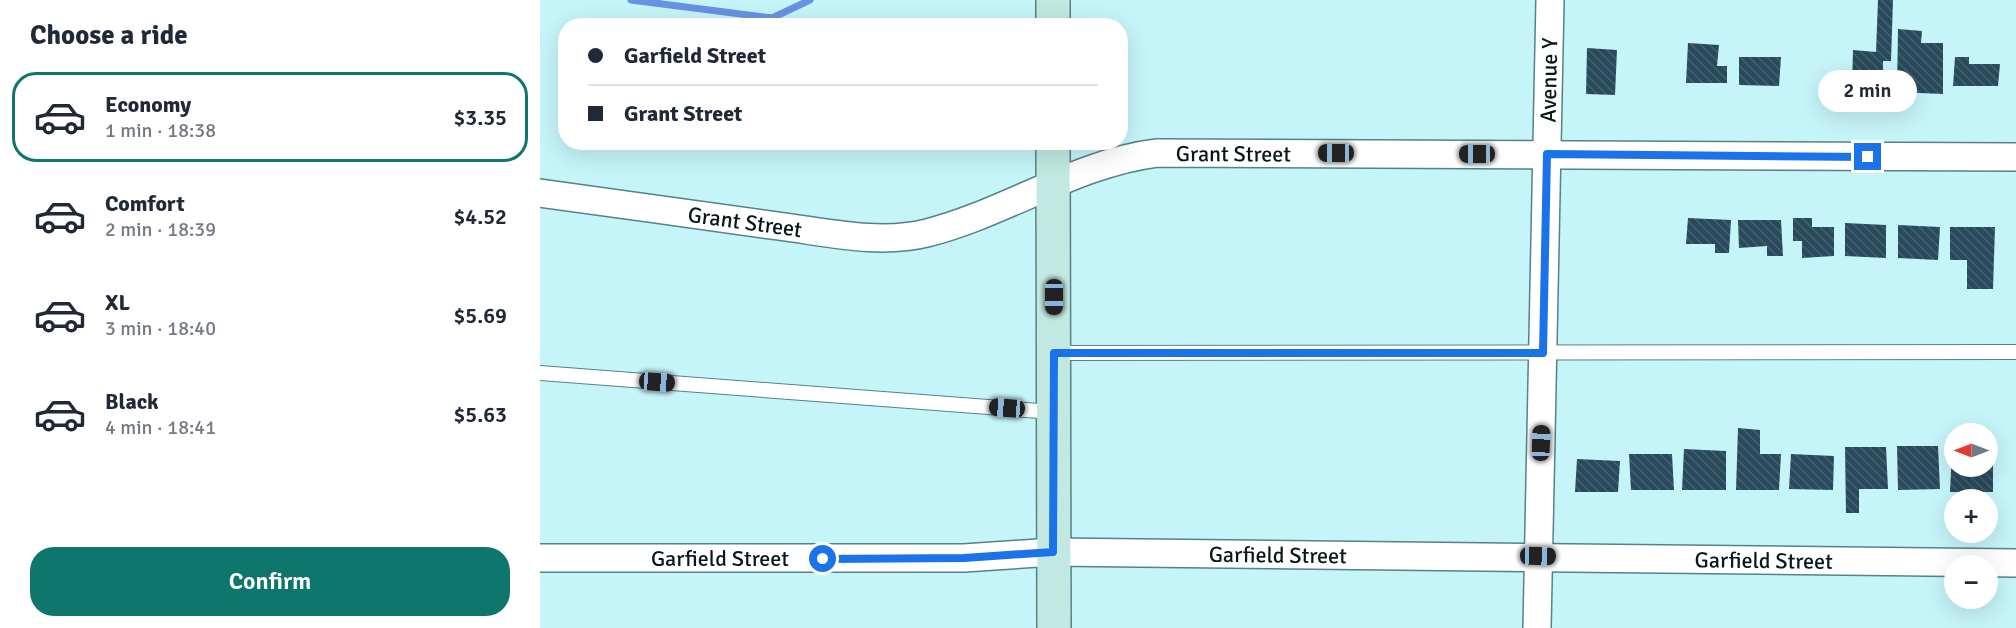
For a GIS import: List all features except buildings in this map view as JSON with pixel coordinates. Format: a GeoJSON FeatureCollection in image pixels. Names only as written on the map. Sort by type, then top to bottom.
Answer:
{"type":"FeatureCollection","features":[{"type":"Feature","properties":{"kind":"street"},"geometry":{"type":"LineString","coordinates":[[1053,0],[1053,18]]}},
{"type":"Feature","properties":{"kind":"street","name":"Avenue Y"},"geometry":{"type":"LineString","coordinates":[[1537,628],[1550,0]]}},
{"type":"Feature","properties":{"kind":"street"},"geometry":{"type":"LineString","coordinates":[[1053,150],[1054,628]]}},
{"type":"Feature","properties":{"kind":"street","name":"Grant Street"},"geometry":{"type":"LineString","coordinates":[[540,193],[831,232],[893,238],[926,233],[985,215],[1124,157],[1157,153],[2016,158]]}},
{"type":"Feature","properties":{"kind":"street","name":"Garfield Street"},"geometry":{"type":"LineString","coordinates":[[540,558],[941,558],[1053,552],[2016,563]]}},
{"type":"Feature","properties":{"kind":"lane"},"geometry":{"type":"LineString","coordinates":[[1054,353],[2016,352]]}},
{"type":"Feature","properties":{"kind":"lane"},"geometry":{"type":"LineString","coordinates":[[540,373],[1053,412]]}},
{"type":"Feature","properties":{"kind":"waterway"},"geometry":{"type":"LineString","coordinates":[[631,0],[772,18],[810,0]]}},
{"type":"Feature","properties":{"kind":"route"},"geometry":{"type":"LineString","coordinates":[[823,559],[964,558],[1053,552],[1054,353],[1543,353],[1547,154],[1868,157]]}}]}
